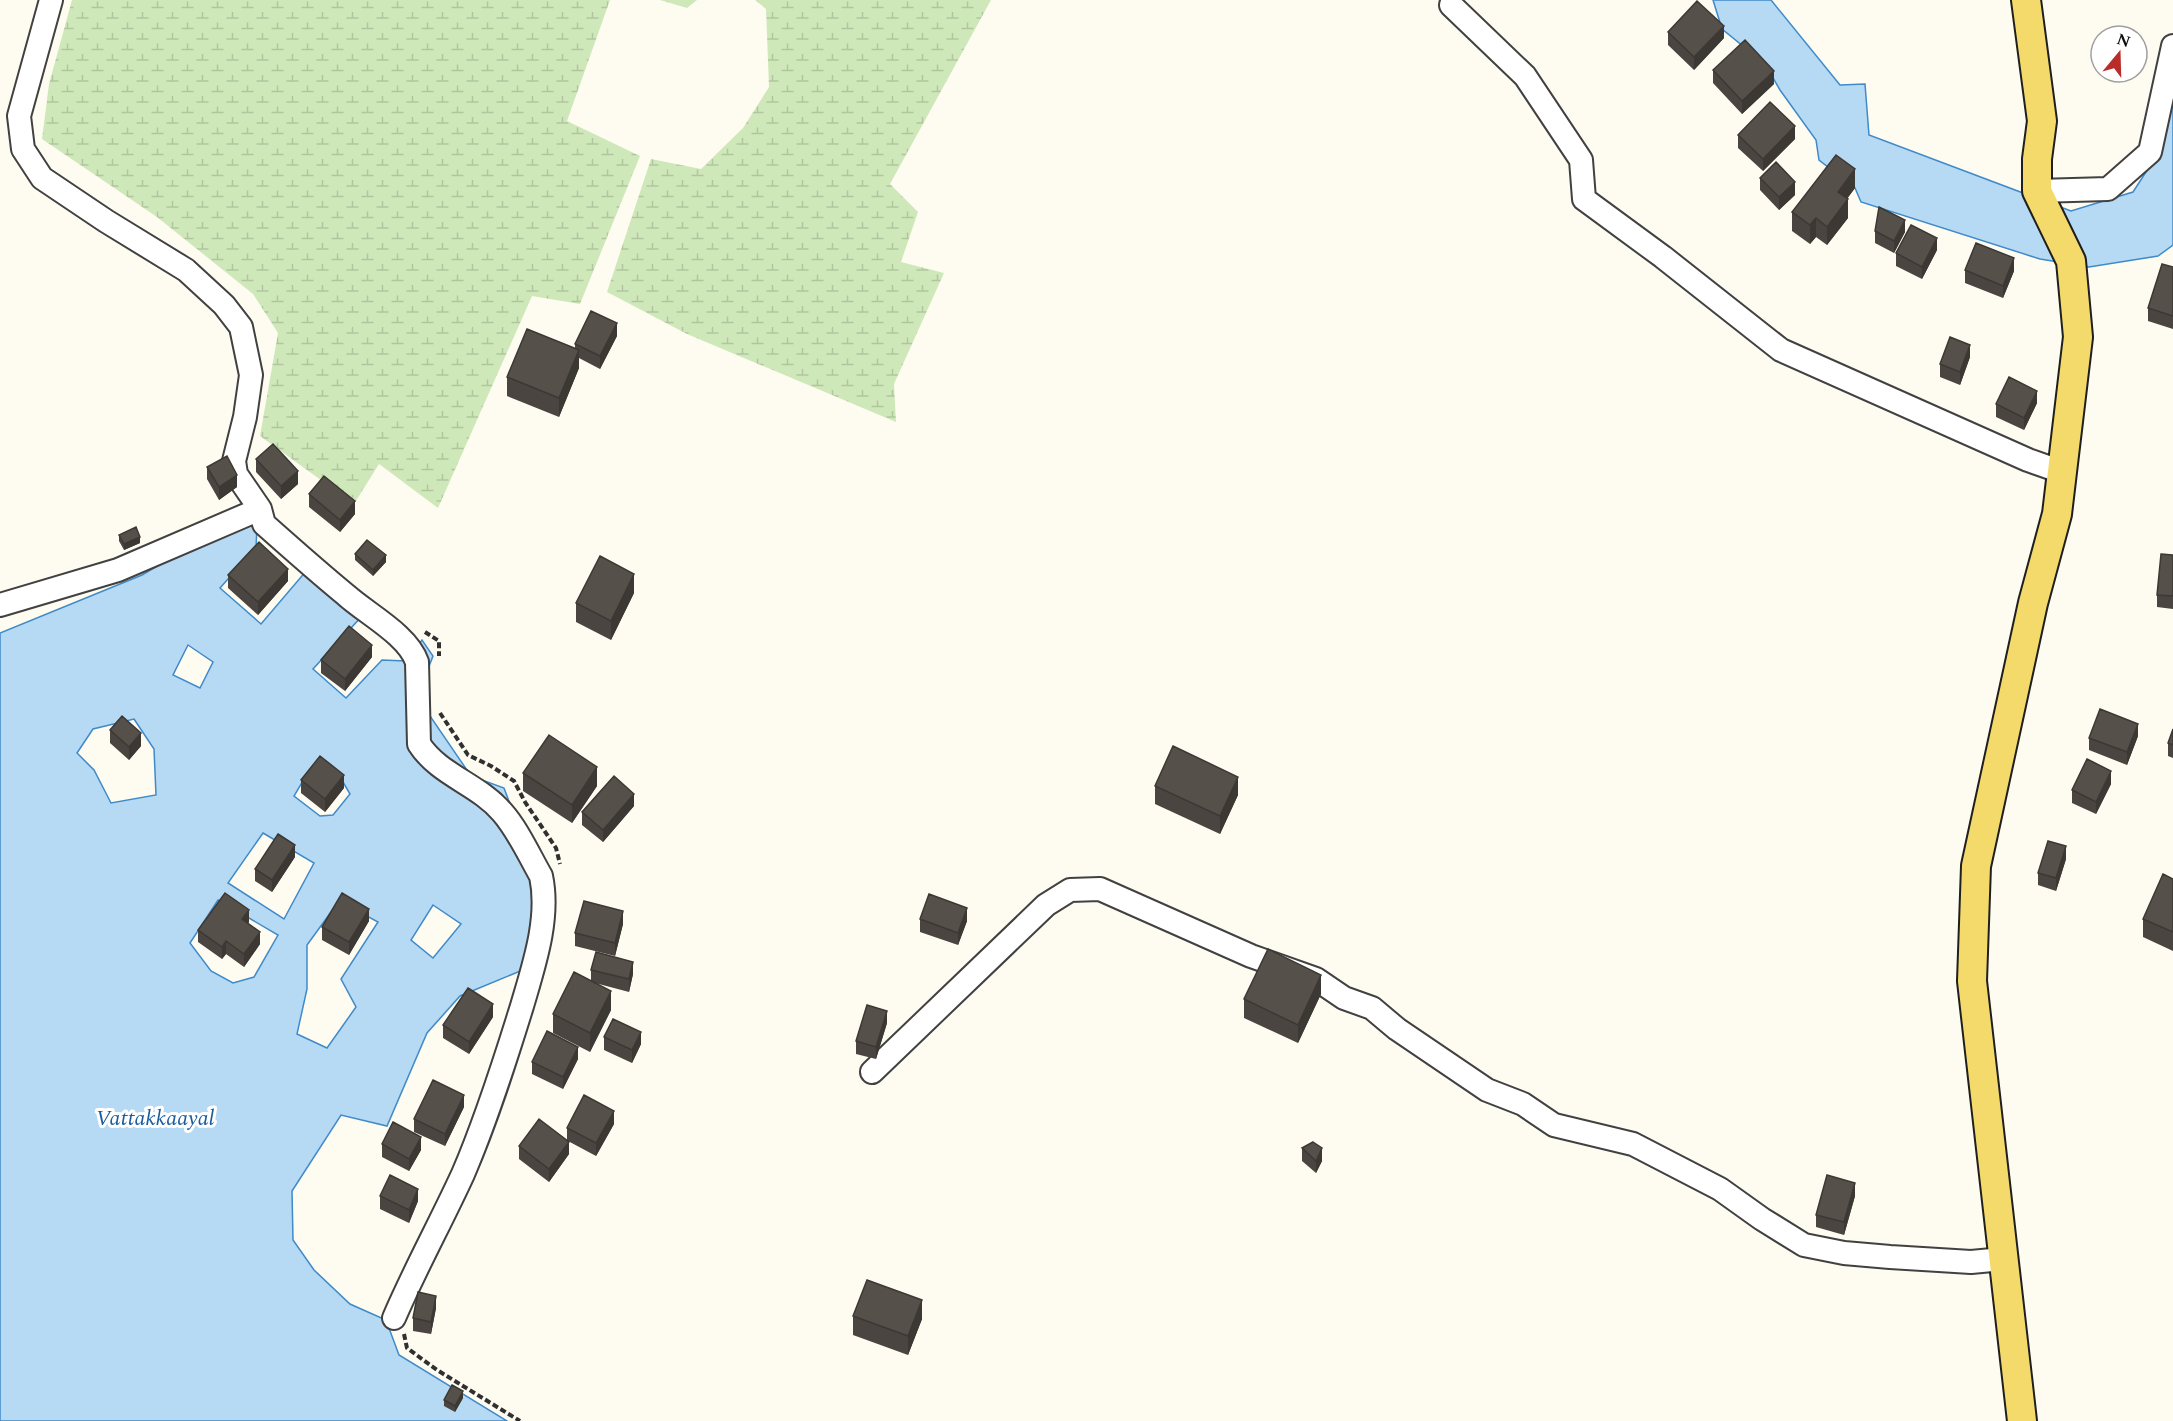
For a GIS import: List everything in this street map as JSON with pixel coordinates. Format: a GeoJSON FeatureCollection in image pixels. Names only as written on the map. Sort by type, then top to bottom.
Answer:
{"type":"FeatureCollection","features":[{"type":"Feature","properties":{"kind":"main road"},"geometry":{"type":"LineString","coordinates":[[2022,1421],[1972,981],[1976,866],[2033,603],[2057,514],[2078,337],[2071,261],[2037,190],[2035,178],[2042,121],[2026,0]]}},
{"type":"Feature","properties":{"kind":"street"},"geometry":{"type":"LineString","coordinates":[[51,0],[19,116],[23,149],[42,178],[186,270],[224,305],[241,327],[251,375],[245,417],[234,461],[236,474],[260,509],[264,524],[414,652],[417,662],[420,744],[439,766],[482,794],[502,812],[541,876],[544,888],[540,935],[532,973],[499,1076],[463,1172],[398,1323]]}},
{"type":"Feature","properties":{"kind":"street"},"geometry":{"type":"LineString","coordinates":[[1451,5],[1525,76],[1581,160],[1584,199],[1663,256],[1781,350],[2028,460],[2062,472]]}},
{"type":"Feature","properties":{"kind":"street"},"geometry":{"type":"LineString","coordinates":[[2037,190],[2108,189],[2150,153],[2173,46]]}},
{"type":"Feature","properties":{"kind":"street"},"geometry":{"type":"LineString","coordinates":[[0,605],[118,570],[260,509]]}},
{"type":"Feature","properties":{"kind":"street"},"geometry":{"type":"LineString","coordinates":[[872,1072],[1046,905],[1070,890],[1100,889],[1251,956],[1316,979],[1344,998],[1372,1008],[1397,1029],[1487,1090],[1523,1104],[1554,1125],[1634,1144],[1720,1189],[1804,1245],[1844,1253],[1890,1257],[1971,1262],[2003,1259]]}},
{"type":"Feature","properties":{"kind":"path"},"geometry":{"type":"LineString","coordinates":[[416,626],[439,641],[438,663]]}},
{"type":"Feature","properties":{"kind":"path"},"geometry":{"type":"LineString","coordinates":[[436,707],[468,755],[514,781],[556,849],[561,868]]}},
{"type":"Feature","properties":{"kind":"path"},"geometry":{"type":"LineString","coordinates":[[398,1323],[407,1348],[437,1370],[520,1421]]}},
{"type":"Feature","properties":{"kind":"green space"},"geometry":{"type":"Polygon","coordinates":[[[72,0],[610,0],[567,121],[640,156],[580,304],[532,296],[438,508],[379,464],[354,504],[260,436],[278,333],[253,294],[157,217],[42,139],[49,84],[72,0]]]}},
{"type":"Feature","properties":{"kind":"green space"},"geometry":{"type":"Polygon","coordinates":[[[660,0],[697,0],[687,8],[660,0]]]}},
{"type":"Feature","properties":{"kind":"green space"},"geometry":{"type":"Polygon","coordinates":[[[755,0],[991,0],[890,184],[918,212],[901,262],[944,273],[894,384],[896,422],[687,334],[607,292],[651,159],[701,169],[743,128],[769,87],[766,9],[755,0]]]}},
{"type":"Feature","properties":{"kind":"water"},"geometry":{"type":"Polygon","coordinates":[[[1713,0],[1771,0],[1840,85],[1865,84],[1869,135],[2071,211],[2133,192],[2159,152],[2173,61],[2173,245],[2158,256],[2089,267],[2040,259],[1861,202],[1855,188],[1819,160],[1816,140],[1780,90],[1765,64],[1722,29],[1713,0]]]}},
{"type":"Feature","properties":{"kind":"water","name":"Vattakkaayal"},"geometry":{"type":"Polygon","coordinates":[[[244,515],[257,526],[256,548],[220,588],[261,624],[307,570],[363,615],[313,669],[346,698],[382,660],[406,661],[422,640],[433,656],[417,697],[471,776],[504,788],[516,820],[552,872],[550,914],[530,967],[460,996],[427,1033],[387,1126],[341,1115],[292,1191],[293,1240],[314,1270],[350,1304],[386,1320],[399,1355],[507,1421],[0,1421],[0,633],[142,575],[244,515]],[[188,645],[173,675],[200,688],[213,662],[188,645]],[[134,719],[93,729],[77,753],[94,770],[111,803],[156,795],[154,749],[134,719]],[[304,779],[294,796],[320,816],[333,815],[350,794],[343,782],[304,779]],[[263,833],[228,883],[284,919],[314,863],[263,833]],[[218,900],[190,943],[211,971],[233,983],[254,977],[278,935],[218,900]],[[339,901],[307,945],[307,989],[297,1034],[327,1048],[356,1007],[341,979],[378,922],[339,901]],[[433,905],[411,940],[433,958],[461,924],[433,905]]]}},
{"type":"Feature","properties":{"kind":"building"},"geometry":{"type":"Polygon","coordinates":[[[1697,1],[1724,26],[1694,57],[1668,32],[1697,1]]]}},
{"type":"Feature","properties":{"kind":"building"},"geometry":{"type":"Polygon","coordinates":[[[1745,40],[1774,71],[1742,101],[1713,70],[1745,40]]]}},
{"type":"Feature","properties":{"kind":"building"},"geometry":{"type":"Polygon","coordinates":[[[1770,102],[1795,126],[1763,159],[1738,135],[1770,102]]]}},
{"type":"Feature","properties":{"kind":"building"},"geometry":{"type":"Polygon","coordinates":[[[1836,155],[1855,169],[1838,192],[1848,199],[1827,227],[1816,218],[1810,225],[1792,212],[1836,155]]]}},
{"type":"Feature","properties":{"kind":"building"},"geometry":{"type":"Polygon","coordinates":[[[1776,162],[1795,182],[1779,197],[1760,178],[1776,162]]]}},
{"type":"Feature","properties":{"kind":"building"},"geometry":{"type":"Polygon","coordinates":[[[1879,207],[1905,220],[1894,241],[1875,231],[1879,207]]]}},
{"type":"Feature","properties":{"kind":"building"},"geometry":{"type":"Polygon","coordinates":[[[1911,225],[1937,238],[1922,267],[1896,253],[1911,225]]]}},
{"type":"Feature","properties":{"kind":"building"},"geometry":{"type":"Polygon","coordinates":[[[1976,243],[2014,258],[2003,286],[1965,270],[1976,243]]]}},
{"type":"Feature","properties":{"kind":"building"},"geometry":{"type":"Polygon","coordinates":[[[2162,264],[2173,267],[2173,316],[2148,308],[2162,264]]]}},
{"type":"Feature","properties":{"kind":"building"},"geometry":{"type":"Polygon","coordinates":[[[591,311],[617,323],[600,356],[575,344],[591,311]]]}},
{"type":"Feature","properties":{"kind":"building"},"geometry":{"type":"Polygon","coordinates":[[[527,329],[579,350],[559,398],[507,377],[527,329]]]}},
{"type":"Feature","properties":{"kind":"building"},"geometry":{"type":"Polygon","coordinates":[[[1950,337],[1970,345],[1960,372],[1940,364],[1950,337]]]}},
{"type":"Feature","properties":{"kind":"building"},"geometry":{"type":"Polygon","coordinates":[[[2009,377],[2037,391],[2024,418],[1996,404],[2009,377]]]}},
{"type":"Feature","properties":{"kind":"building"},"geometry":{"type":"Polygon","coordinates":[[[273,444],[298,471],[281,486],[256,459],[273,444]]]}},
{"type":"Feature","properties":{"kind":"building"},"geometry":{"type":"Polygon","coordinates":[[[227,456],[237,475],[219,487],[207,467],[227,456]]]}},
{"type":"Feature","properties":{"kind":"building"},"geometry":{"type":"Polygon","coordinates":[[[324,476],[355,501],[340,520],[309,494],[324,476]]]}},
{"type":"Feature","properties":{"kind":"building"},"geometry":{"type":"Polygon","coordinates":[[[136,527],[140,537],[124,544],[119,535],[136,527]]]}},
{"type":"Feature","properties":{"kind":"building"},"geometry":{"type":"Polygon","coordinates":[[[367,540],[386,555],[373,570],[355,554],[367,540]]]}},
{"type":"Feature","properties":{"kind":"building"},"geometry":{"type":"Polygon","coordinates":[[[259,542],[288,569],[258,602],[228,575],[259,542]]]}},
{"type":"Feature","properties":{"kind":"building"},"geometry":{"type":"Polygon","coordinates":[[[2161,554],[2173,555],[2173,596],[2157,595],[2161,554]]]}},
{"type":"Feature","properties":{"kind":"building"},"geometry":{"type":"Polygon","coordinates":[[[600,556],[634,574],[611,621],[576,603],[600,556]]]}},
{"type":"Feature","properties":{"kind":"building"},"geometry":{"type":"Polygon","coordinates":[[[349,626],[372,645],[345,679],[321,660],[349,626]]]}},
{"type":"Feature","properties":{"kind":"building"},"geometry":{"type":"Polygon","coordinates":[[[2100,709],[2138,724],[2127,752],[2089,738],[2100,709]]]}},
{"type":"Feature","properties":{"kind":"building"},"geometry":{"type":"Polygon","coordinates":[[[122,716],[141,733],[129,747],[110,730],[122,716]]]}},
{"type":"Feature","properties":{"kind":"building"},"geometry":{"type":"Polygon","coordinates":[[[2173,729],[2173,745],[2168,743],[2173,729]]]}},
{"type":"Feature","properties":{"kind":"building"},"geometry":{"type":"Polygon","coordinates":[[[549,735],[597,767],[572,805],[523,773],[549,735]]]}},
{"type":"Feature","properties":{"kind":"building"},"geometry":{"type":"Polygon","coordinates":[[[1173,746],[1238,777],[1220,816],[1155,786],[1173,746]]]}},
{"type":"Feature","properties":{"kind":"building"},"geometry":{"type":"Polygon","coordinates":[[[320,756],[344,775],[325,799],[301,780],[320,756]]]}},
{"type":"Feature","properties":{"kind":"building"},"geometry":{"type":"Polygon","coordinates":[[[2087,759],[2111,771],[2096,802],[2072,790],[2087,759]]]}},
{"type":"Feature","properties":{"kind":"building"},"geometry":{"type":"Polygon","coordinates":[[[614,776],[634,794],[603,830],[582,812],[614,776]]]}},
{"type":"Feature","properties":{"kind":"building"},"geometry":{"type":"Polygon","coordinates":[[[278,834],[295,845],[272,880],[255,869],[278,834]]]}},
{"type":"Feature","properties":{"kind":"building"},"geometry":{"type":"Polygon","coordinates":[[[2048,841],[2066,846],[2056,878],[2038,873],[2048,841]]]}},
{"type":"Feature","properties":{"kind":"building"},"geometry":{"type":"Polygon","coordinates":[[[2163,874],[2173,879],[2173,932],[2143,919],[2163,874]]]}},
{"type":"Feature","properties":{"kind":"building"},"geometry":{"type":"Polygon","coordinates":[[[225,893],[249,910],[242,919],[260,932],[244,954],[226,941],[222,947],[198,930],[225,893]]]}},
{"type":"Feature","properties":{"kind":"building"},"geometry":{"type":"Polygon","coordinates":[[[342,893],[369,909],[349,942],[322,927],[342,893]]]}},
{"type":"Feature","properties":{"kind":"building"},"geometry":{"type":"Polygon","coordinates":[[[929,894],[967,908],[958,933],[920,919],[929,894]]]}},
{"type":"Feature","properties":{"kind":"building"},"geometry":{"type":"Polygon","coordinates":[[[584,901],[623,911],[615,943],[575,933],[584,901]]]}},
{"type":"Feature","properties":{"kind":"building"},"geometry":{"type":"Polygon","coordinates":[[[1268,949],[1321,975],[1298,1025],[1244,999],[1268,949]]]}},
{"type":"Feature","properties":{"kind":"building"},"geometry":{"type":"Polygon","coordinates":[[[596,952],[633,962],[629,979],[591,970],[596,952]]]}},
{"type":"Feature","properties":{"kind":"building"},"geometry":{"type":"Polygon","coordinates":[[[574,972],[611,991],[590,1033],[553,1014],[574,972]]]}},
{"type":"Feature","properties":{"kind":"building"},"geometry":{"type":"Polygon","coordinates":[[[468,988],[493,1004],[469,1042],[443,1025],[468,988]]]}},
{"type":"Feature","properties":{"kind":"building"},"geometry":{"type":"Polygon","coordinates":[[[867,1005],[887,1011],[876,1047],[856,1041],[867,1005]]]}},
{"type":"Feature","properties":{"kind":"building"},"geometry":{"type":"Polygon","coordinates":[[[613,1019],[641,1032],[632,1050],[604,1037],[613,1019]]]}},
{"type":"Feature","properties":{"kind":"building"},"geometry":{"type":"Polygon","coordinates":[[[547,1031],[578,1047],[563,1077],[532,1062],[547,1031]]]}},
{"type":"Feature","properties":{"kind":"building"},"geometry":{"type":"Polygon","coordinates":[[[433,1080],[464,1095],[445,1134],[414,1119],[433,1080]]]}},
{"type":"Feature","properties":{"kind":"building"},"geometry":{"type":"Polygon","coordinates":[[[584,1095],[614,1111],[596,1143],[567,1128],[584,1095]]]}},
{"type":"Feature","properties":{"kind":"building"},"geometry":{"type":"Polygon","coordinates":[[[539,1119],[569,1142],[549,1169],[519,1146],[539,1119]]]}},
{"type":"Feature","properties":{"kind":"building"},"geometry":{"type":"Polygon","coordinates":[[[393,1122],[421,1137],[409,1159],[382,1144],[393,1122]]]}},
{"type":"Feature","properties":{"kind":"building"},"geometry":{"type":"Polygon","coordinates":[[[1313,1142],[1322,1148],[1316,1161],[1302,1148],[1313,1142]]]}},
{"type":"Feature","properties":{"kind":"building"},"geometry":{"type":"Polygon","coordinates":[[[390,1175],[418,1189],[409,1210],[380,1196],[390,1175]]]}},
{"type":"Feature","properties":{"kind":"building"},"geometry":{"type":"Polygon","coordinates":[[[1827,1175],[1855,1183],[1844,1222],[1816,1215],[1827,1175]]]}},
{"type":"Feature","properties":{"kind":"building"},"geometry":{"type":"Polygon","coordinates":[[[867,1280],[922,1300],[908,1336],[853,1316],[867,1280]]]}},
{"type":"Feature","properties":{"kind":"building"},"geometry":{"type":"Polygon","coordinates":[[[418,1292],[436,1296],[431,1322],[413,1318],[418,1292]]]}},
{"type":"Feature","properties":{"kind":"building"},"geometry":{"type":"Polygon","coordinates":[[[452,1385],[463,1391],[455,1406],[444,1400],[452,1385]]]}}]}
